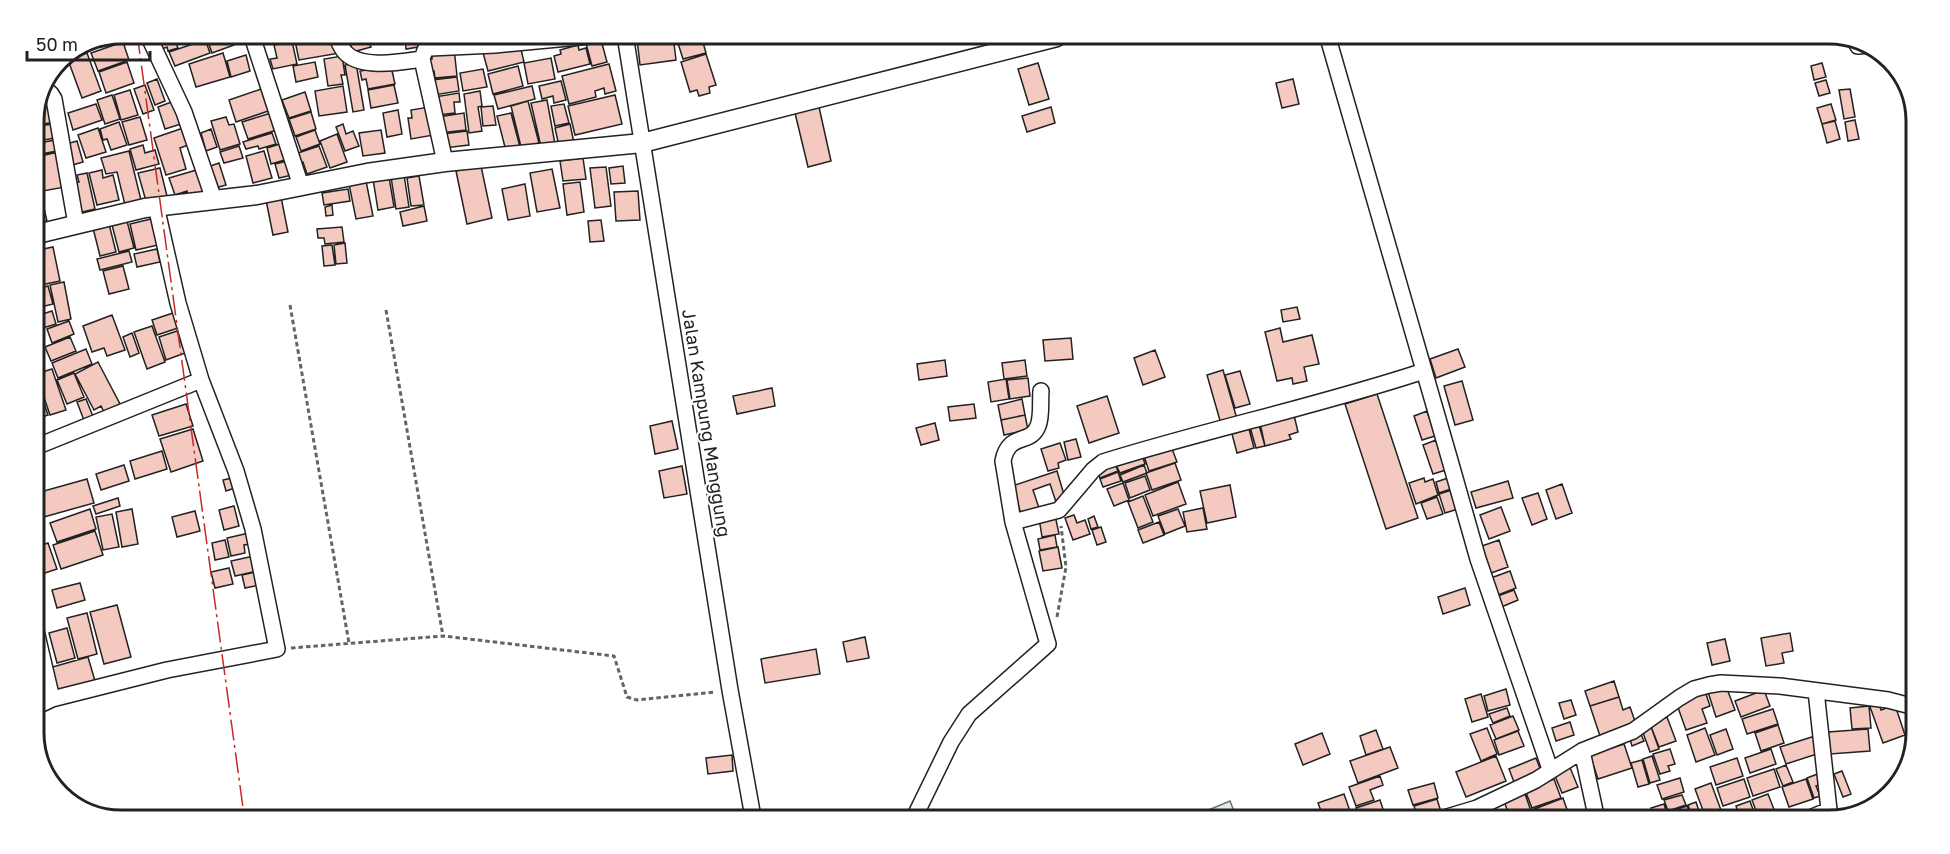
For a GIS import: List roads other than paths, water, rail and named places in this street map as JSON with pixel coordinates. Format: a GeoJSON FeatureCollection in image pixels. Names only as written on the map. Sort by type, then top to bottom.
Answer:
{"type":"FeatureCollection","features":[{"type":"Feature","properties":{"kind":"street"},"geometry":{"type":"LineString","coordinates":[[152,44],[184,112],[214,200]]}},
{"type":"Feature","properties":{"kind":"street"},"geometry":{"type":"LineString","coordinates":[[255,44],[301,186]]}},
{"type":"Feature","properties":{"kind":"street"},"geometry":{"type":"LineString","coordinates":[[340,44],[346,54],[361,61],[378,64],[422,59]]}},
{"type":"Feature","properties":{"kind":"street"},"geometry":{"type":"LineString","coordinates":[[445,162],[422,59],[423,52],[430,48],[506,44]]}},
{"type":"Feature","properties":{"kind":"street","name":"Jalan Kampung Manggung"},"geometry":{"type":"LineString","coordinates":[[626,44],[730,690],[752,810]]}},
{"type":"Feature","properties":{"kind":"street"},"geometry":{"type":"LineString","coordinates":[[44,232],[156,206],[257,195],[367,173],[445,162],[642,143],[1027,44]]}},
{"type":"Feature","properties":{"kind":"street"},"geometry":{"type":"LineString","coordinates":[[1330,44],[1478,559],[1550,769]]}},
{"type":"Feature","properties":{"kind":"street"},"geometry":{"type":"LineString","coordinates":[[49,92],[54,99],[76,224]]}},
{"type":"Feature","properties":{"kind":"street"},"geometry":{"type":"LineString","coordinates":[[44,702],[167,669],[277,649],[246,502],[201,380],[178,303],[156,206]]}},
{"type":"Feature","properties":{"kind":"street"},"geometry":{"type":"LineString","coordinates":[[1013,522],[1059,510],[1093,470],[1104,462],[1180,438],[1255,421],[1424,371]]}},
{"type":"Feature","properties":{"kind":"street"},"geometry":{"type":"LineString","coordinates":[[44,444],[201,380]]}},
{"type":"Feature","properties":{"kind":"street"},"geometry":{"type":"LineString","coordinates":[[918,810],[951,742],[969,714],[1048,644],[1013,522],[1003,461],[1009,444],[1030,436],[1039,424],[1041,392]]}},
{"type":"Feature","properties":{"kind":"street"},"geometry":{"type":"LineString","coordinates":[[44,668],[51,699]]}},
{"type":"Feature","properties":{"kind":"street"},"geometry":{"type":"LineString","coordinates":[[1486,810],[1582,751],[1633,731],[1679,698],[1694,689],[1708,685],[1721,683],[1780,686],[1906,704]]}},
{"type":"Feature","properties":{"kind":"street"},"geometry":{"type":"LineString","coordinates":[[1816,691],[1831,810]]}},
{"type":"Feature","properties":{"kind":"street"},"geometry":{"type":"LineString","coordinates":[[1582,751],[1595,810]]}}]}
